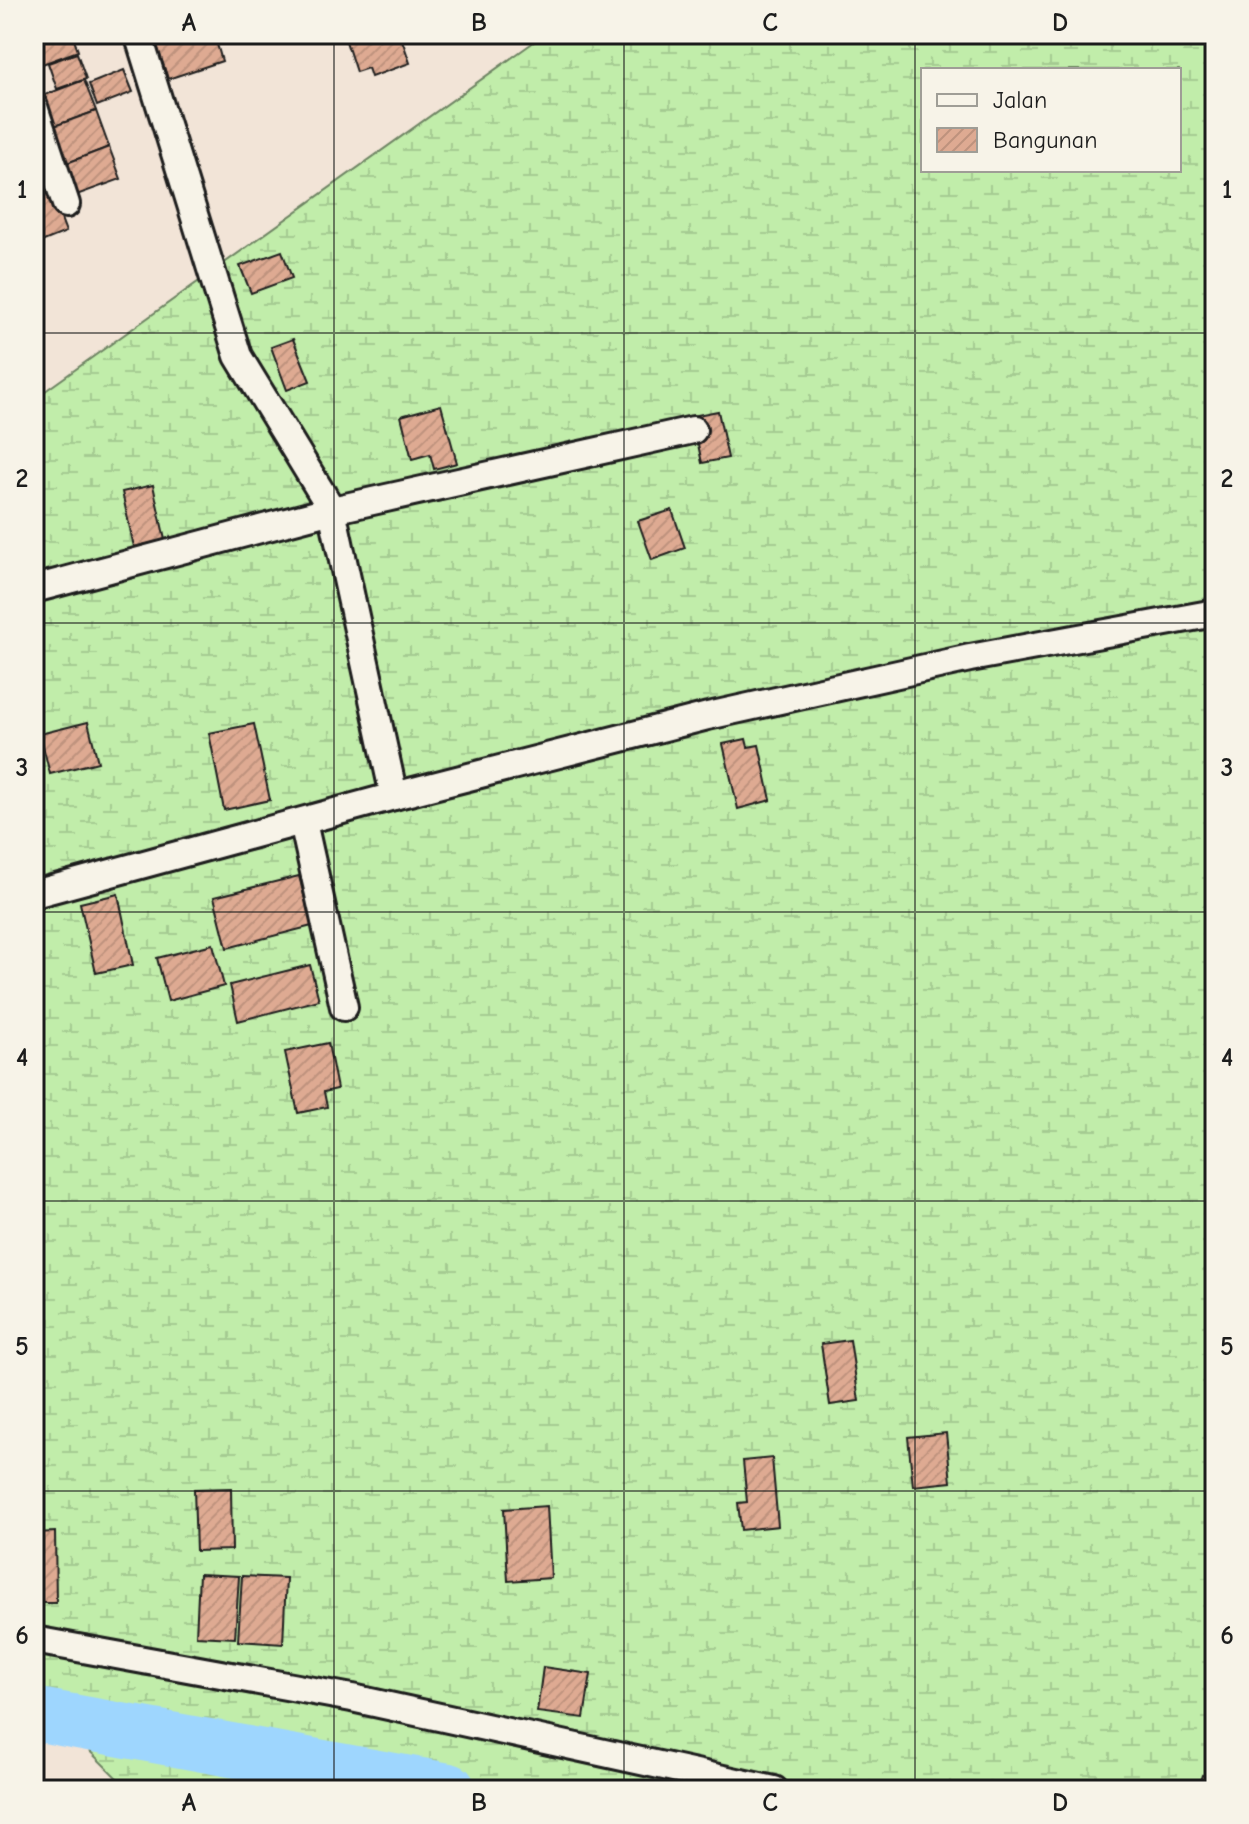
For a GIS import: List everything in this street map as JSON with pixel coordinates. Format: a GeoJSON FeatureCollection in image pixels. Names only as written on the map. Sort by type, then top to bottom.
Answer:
{"type":"FeatureCollection","features":[{"type":"Feature","properties":{"kind":"street"},"geometry":{"type":"LineString","coordinates":[[138,34],[238,356],[332,510],[394,796]]}},
{"type":"Feature","properties":{"kind":"street"},"geometry":{"type":"LineString","coordinates":[[34,107],[66,204]]}},
{"type":"Feature","properties":{"kind":"street"},"geometry":{"type":"LineString","coordinates":[[34,589],[332,510],[693,430]]}},
{"type":"Feature","properties":{"kind":"street"},"geometry":{"type":"LineString","coordinates":[[34,894],[394,796],[754,706],[970,658],[1215,613]]}},
{"type":"Feature","properties":{"kind":"street"},"geometry":{"type":"LineString","coordinates":[[303,822],[344,1007]]}},
{"type":"Feature","properties":{"kind":"street"},"geometry":{"type":"LineString","coordinates":[[34,1640],[352,1698],[774,1790]]}},
{"type":"Feature","properties":{"kind":"green space"},"geometry":{"type":"Polygon","coordinates":[[[545,34],[1215,34],[1215,1790],[129,1790],[34,1696],[34,399],[545,34]]]}},
{"type":"Feature","properties":{"kind":"building"},"geometry":{"type":"Polygon","coordinates":[[[34,34],[72,34],[78,51],[34,67],[34,34]]]}},
{"type":"Feature","properties":{"kind":"building"},"geometry":{"type":"Polygon","coordinates":[[[153,34],[214,34],[222,61],[168,79],[153,34]]]}},
{"type":"Feature","properties":{"kind":"building"},"geometry":{"type":"Polygon","coordinates":[[[260,34],[298,34],[263,45],[260,34]]]}},
{"type":"Feature","properties":{"kind":"building"},"geometry":{"type":"Polygon","coordinates":[[[400,34],[410,63],[371,77],[368,68],[356,72],[344,35],[400,34]]]}},
{"type":"Feature","properties":{"kind":"building"},"geometry":{"type":"Polygon","coordinates":[[[77,53],[86,79],[57,89],[48,63],[77,53]]]}},
{"type":"Feature","properties":{"kind":"building"},"geometry":{"type":"Polygon","coordinates":[[[124,70],[133,92],[97,106],[89,84],[124,70]]]}},
{"type":"Feature","properties":{"kind":"building"},"geometry":{"type":"Polygon","coordinates":[[[84,80],[96,111],[46,129],[34,99],[84,80]]]}},
{"type":"Feature","properties":{"kind":"building"},"geometry":{"type":"Polygon","coordinates":[[[96,111],[109,147],[59,166],[46,129],[96,111]]]}},
{"type":"Feature","properties":{"kind":"building"},"geometry":{"type":"Polygon","coordinates":[[[109,147],[121,179],[71,197],[59,166],[109,147]]]}},
{"type":"Feature","properties":{"kind":"building"},"geometry":{"type":"Polygon","coordinates":[[[47,181],[66,232],[34,245],[34,186],[47,181]]]}},
{"type":"Feature","properties":{"kind":"building"},"geometry":{"type":"Polygon","coordinates":[[[282,251],[292,278],[251,293],[240,266],[282,251]]]}},
{"type":"Feature","properties":{"kind":"building"},"geometry":{"type":"Polygon","coordinates":[[[293,339],[310,381],[287,390],[271,347],[293,339]]]}},
{"type":"Feature","properties":{"kind":"building"},"geometry":{"type":"Polygon","coordinates":[[[441,405],[457,463],[434,469],[430,454],[412,459],[401,416],[441,405]]]}},
{"type":"Feature","properties":{"kind":"building"},"geometry":{"type":"Polygon","coordinates":[[[718,411],[728,458],[702,463],[692,416],[718,411]]]}},
{"type":"Feature","properties":{"kind":"building"},"geometry":{"type":"Polygon","coordinates":[[[153,485],[165,540],[134,547],[122,492],[153,485]]]}},
{"type":"Feature","properties":{"kind":"building"},"geometry":{"type":"Polygon","coordinates":[[[672,510],[685,548],[652,560],[638,521],[672,510]]]}},
{"type":"Feature","properties":{"kind":"building"},"geometry":{"type":"Polygon","coordinates":[[[88,722],[98,762],[50,774],[40,734],[88,722]]]}},
{"type":"Feature","properties":{"kind":"building"},"geometry":{"type":"Polygon","coordinates":[[[254,724],[270,800],[224,810],[209,733],[254,724]]]}},
{"type":"Feature","properties":{"kind":"building"},"geometry":{"type":"Polygon","coordinates":[[[746,739],[748,747],[759,745],[771,800],[738,809],[723,744],[746,739]]]}},
{"type":"Feature","properties":{"kind":"building"},"geometry":{"type":"Polygon","coordinates":[[[299,876],[312,926],[227,948],[214,897],[299,876]]]}},
{"type":"Feature","properties":{"kind":"building"},"geometry":{"type":"Polygon","coordinates":[[[118,894],[133,965],[96,973],[80,903],[118,894]]]}},
{"type":"Feature","properties":{"kind":"building"},"geometry":{"type":"Polygon","coordinates":[[[213,944],[224,986],[168,1001],[157,958],[213,944]]]}},
{"type":"Feature","properties":{"kind":"building"},"geometry":{"type":"Polygon","coordinates":[[[310,965],[319,1000],[238,1021],[230,985],[310,965]]]}},
{"type":"Feature","properties":{"kind":"building"},"geometry":{"type":"Polygon","coordinates":[[[328,1043],[337,1089],[324,1092],[327,1107],[298,1113],[285,1052],[328,1043]]]}},
{"type":"Feature","properties":{"kind":"building"},"geometry":{"type":"Polygon","coordinates":[[[850,1340],[859,1401],[830,1405],[821,1344],[850,1340]]]}},
{"type":"Feature","properties":{"kind":"building"},"geometry":{"type":"Polygon","coordinates":[[[946,1433],[951,1482],[913,1486],[908,1437],[946,1433]]]}},
{"type":"Feature","properties":{"kind":"building"},"geometry":{"type":"Polygon","coordinates":[[[772,1458],[778,1526],[741,1530],[738,1503],[747,1502],[743,1461],[772,1458]]]}},
{"type":"Feature","properties":{"kind":"building"},"geometry":{"type":"Polygon","coordinates":[[[231,1488],[232,1550],[196,1551],[194,1489],[231,1488]]]}},
{"type":"Feature","properties":{"kind":"building"},"geometry":{"type":"Polygon","coordinates":[[[547,1506],[551,1578],[508,1581],[504,1509],[547,1506]]]}},
{"type":"Feature","properties":{"kind":"building"},"geometry":{"type":"Polygon","coordinates":[[[55,1532],[56,1603],[34,1603],[34,1533],[55,1532]]]}},
{"type":"Feature","properties":{"kind":"building"},"geometry":{"type":"Polygon","coordinates":[[[199,1574],[239,1576],[235,1638],[196,1636],[199,1574]]]}},
{"type":"Feature","properties":{"kind":"building"},"geometry":{"type":"Polygon","coordinates":[[[242,1576],[286,1578],[283,1644],[238,1641],[242,1576]]]}},
{"type":"Feature","properties":{"kind":"building"},"geometry":{"type":"Polygon","coordinates":[[[543,1667],[591,1674],[584,1718],[537,1712],[543,1667]]]}},
{"type":"Feature","properties":{"kind":"building"},"geometry":{"type":"Polygon","coordinates":[[[1202,1775],[1215,1779],[1215,1790],[1197,1790],[1202,1775]]]}},
{"type":"Feature","properties":{"kind":"waterway"},"geometry":{"type":"LineString","coordinates":[[34,1714],[449,1790]]}}]}
